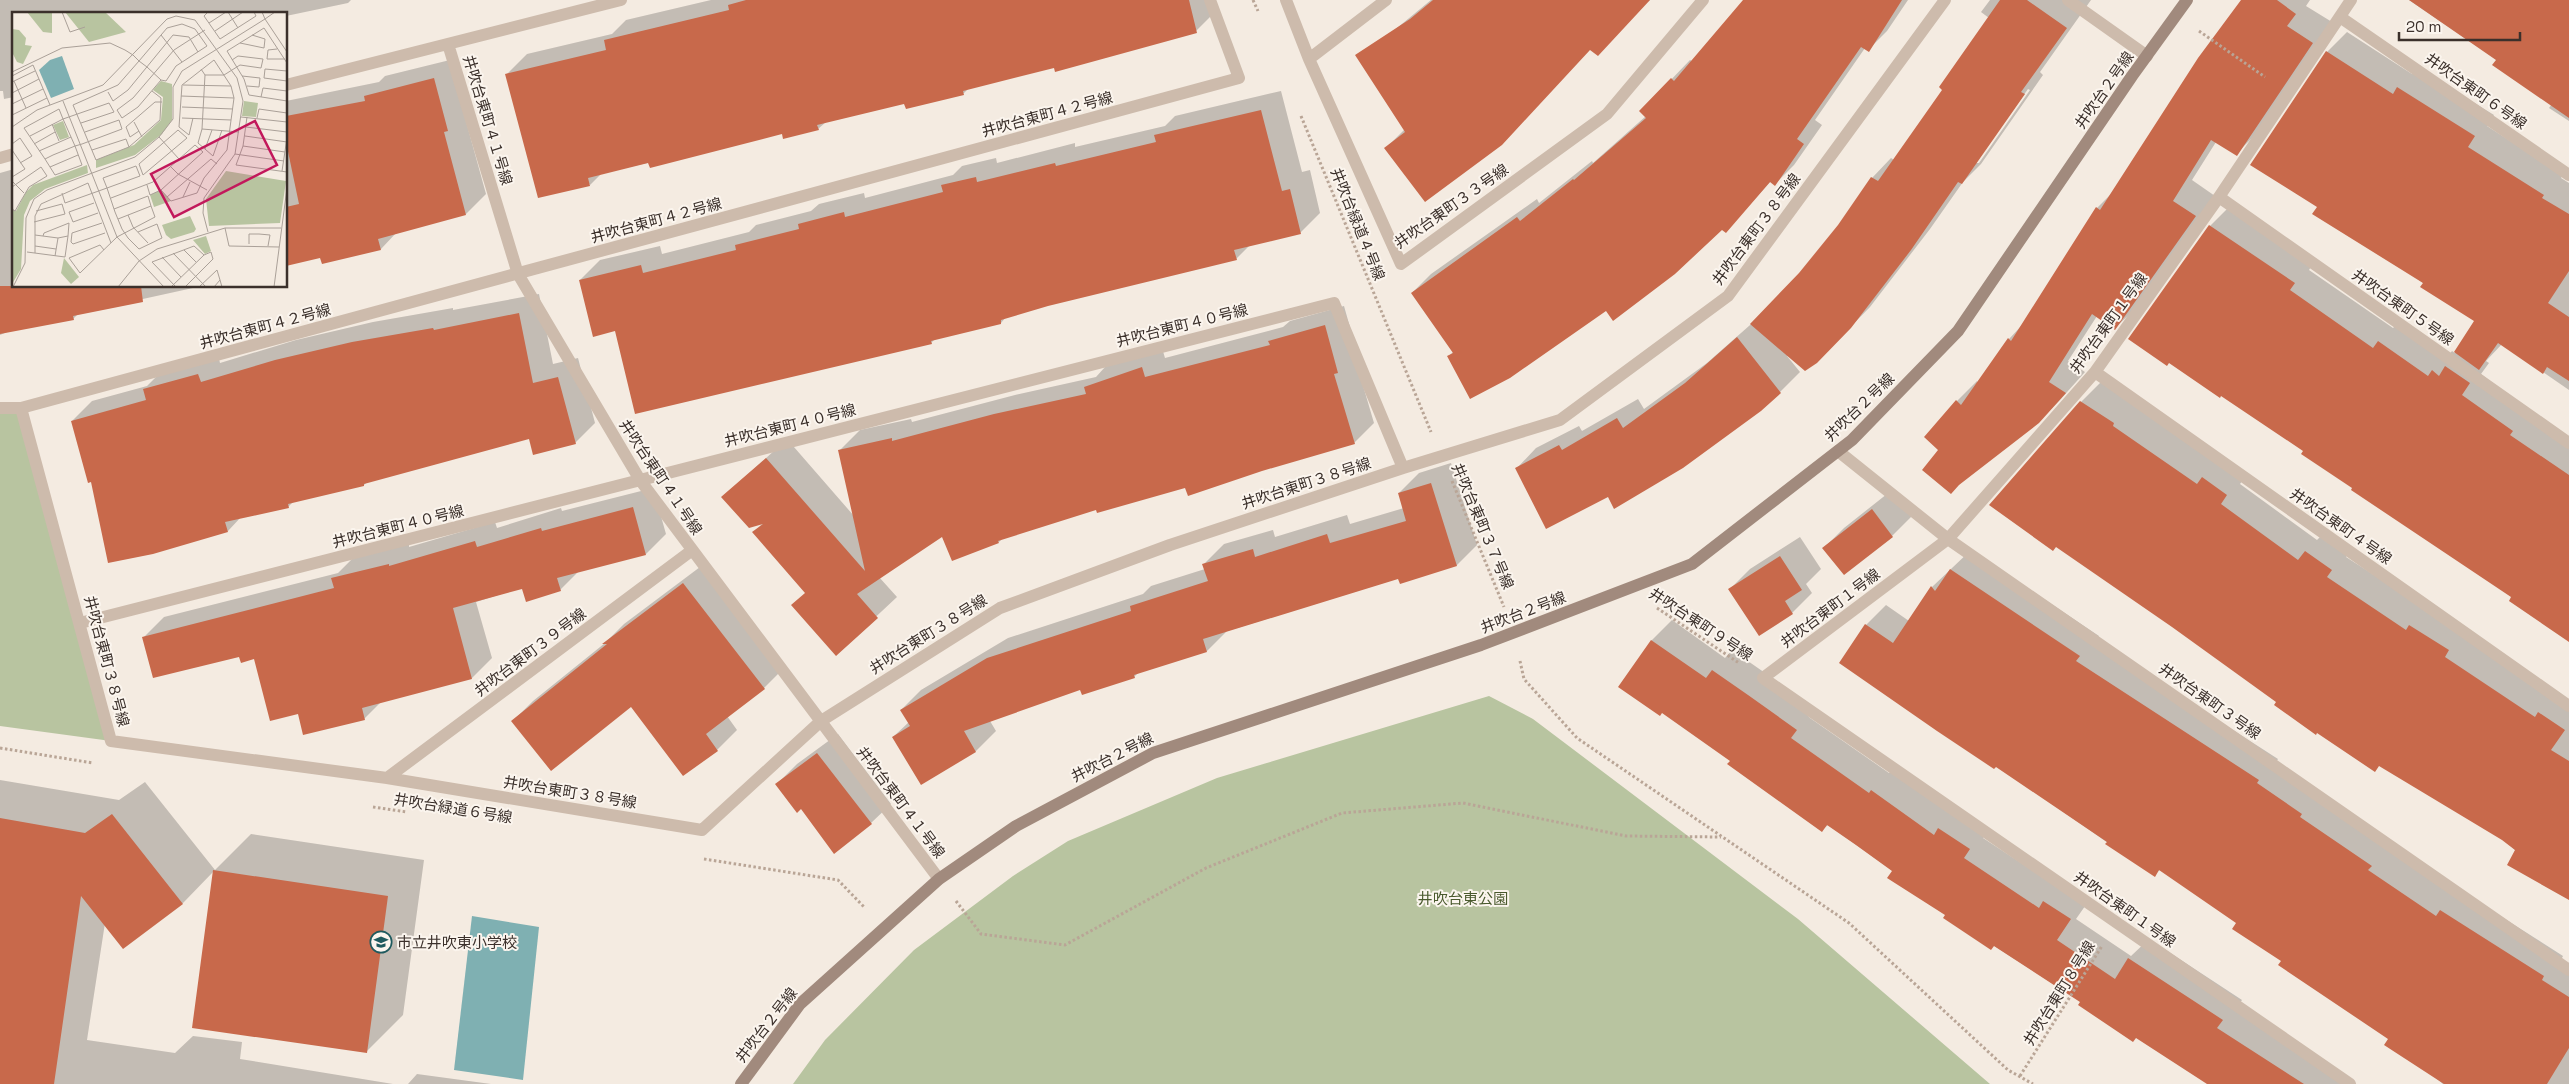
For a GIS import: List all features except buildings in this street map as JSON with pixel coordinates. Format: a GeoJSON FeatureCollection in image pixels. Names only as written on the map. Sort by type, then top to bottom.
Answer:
{"type":"FeatureCollection","features":[{"type":"Feature","properties":{"kind":"street"},"geometry":{"type":"LineString","coordinates":[[288,84],[620,0]]}},
{"type":"Feature","properties":{"kind":"street","name":"井吹台東町４２号線"},"geometry":{"type":"LineString","coordinates":[[0,408],[21,408],[1239,78],[1210,0]]}},
{"type":"Feature","properties":{"kind":"street","name":"井吹台東町３３号線"},"geometry":{"type":"LineString","coordinates":[[1286,0],[1309,59],[1401,264],[1607,114],[1703,0]]}},
{"type":"Feature","properties":{"kind":"street"},"geometry":{"type":"LineString","coordinates":[[1309,59],[1386,0]]}},
{"type":"Feature","properties":{"kind":"street","name":"井吹台東町３８号線"},"geometry":{"type":"LineString","coordinates":[[21,408],[111,741],[387,778],[702,830],[821,721],[1000,608],[1170,546],[1441,456],[1560,420],[1728,296],[1945,0]]}},
{"type":"Feature","properties":{"kind":"street"},"geometry":{"type":"LineString","coordinates":[[2068,0],[2147,56]]}},
{"type":"Feature","properties":{"kind":"street","name":"井吹台２号線"},"geometry":{"type":"LineString","coordinates":[[741,1084],[800,1004],[938,879],[1016,826],[1152,753],[1481,645],[1692,564],[1852,440],[1958,331],[2147,56],[2188,0]]}},
{"type":"Feature","properties":{"kind":"street","name":"井吹台東町１号線"},"geometry":{"type":"LineString","coordinates":[[2350,1084],[1763,678],[1948,539],[2094,372],[2219,197],[2351,0]]}},
{"type":"Feature","properties":{"kind":"street","name":"井吹台東町６号線"},"geometry":{"type":"LineString","coordinates":[[2340,17],[2569,175]]}},
{"type":"Feature","properties":{"kind":"street","name":"井吹台東町４１号線"},"geometry":{"type":"LineString","coordinates":[[448,44],[518,274],[640,480],[938,879]]}},
{"type":"Feature","properties":{"kind":"street","name":"井吹台東町５号線"},"geometry":{"type":"LineString","coordinates":[[2219,197],[2569,443]]}},
{"type":"Feature","properties":{"kind":"street","name":"井吹台東町４０号線"},"geometry":{"type":"LineString","coordinates":[[80,623],[1334,302],[1404,468]]}},
{"type":"Feature","properties":{"kind":"street","name":"井吹台東町４号線"},"geometry":{"type":"LineString","coordinates":[[2094,372],[2569,706]]}},
{"type":"Feature","properties":{"kind":"street","name":"井吹台東町３号線"},"geometry":{"type":"LineString","coordinates":[[1838,451],[1948,539],[2569,970]]}},
{"type":"Feature","properties":{"kind":"street","name":"井吹台東町３９号線"},"geometry":{"type":"LineString","coordinates":[[387,778],[692,551]]}},
{"type":"Feature","properties":{"kind":"path"},"geometry":{"type":"LineString","coordinates":[[1253,0],[1261,18]]}},
{"type":"Feature","properties":{"kind":"path"},"geometry":{"type":"LineString","coordinates":[[2177,15],[2288,93]]}},
{"type":"Feature","properties":{"kind":"path","name":"井吹台緑道４号線"},"geometry":{"type":"LineString","coordinates":[[1298,110],[1441,456]]}},
{"type":"Feature","properties":{"kind":"path","name":"井吹台東町３７号線"},"geometry":{"type":"LineString","coordinates":[[1441,456],[1515,632],[1524,679],[1577,738],[1849,923],[2008,1070],[2033,1084]]}},
{"type":"Feature","properties":{"kind":"path","name":"井吹台東町９号線"},"geometry":{"type":"LineString","coordinates":[[1628,589],[1763,678]]}},
{"type":"Feature","properties":{"kind":"path"},"geometry":{"type":"LineString","coordinates":[[0,748],[98,764]]}},
{"type":"Feature","properties":{"kind":"path"},"geometry":{"type":"LineString","coordinates":[[938,879],[981,934],[1065,944],[1206,868],[1342,813],[1463,803],[1626,836],[1722,837]]}},
{"type":"Feature","properties":{"kind":"path","name":"井吹台緑道６号線"},"geometry":{"type":"LineString","coordinates":[[365,806],[414,813]]}},
{"type":"Feature","properties":{"kind":"path"},"geometry":{"type":"LineString","coordinates":[[700,858],[838,880],[884,928]]}},
{"type":"Feature","properties":{"kind":"path","name":"井吹台東町８号線"},"geometry":{"type":"LineString","coordinates":[[2020,1076],[2117,922]]}},
{"type":"Feature","properties":{"kind":"green space"},"geometry":{"type":"Polygon","coordinates":[[[0,408],[21,408],[111,741],[0,726],[0,408]]]}},
{"type":"Feature","properties":{"kind":"green space","name":"井吹台東公園"},"geometry":{"type":"Polygon","coordinates":[[[1489,696],[1533,719],[1798,919],[1990,1084],[793,1084],[825,1040],[914,950],[1013,876],[1068,841],[1217,778],[1489,696]]]}},
{"type":"Feature","properties":{"kind":"water"},"geometry":{"type":"Polygon","coordinates":[[[472,916],[539,927],[523,1080],[454,1070],[472,916]]]}},
{"type":"Feature","properties":{"kind":"place","name":"市立井吹東小学校"},"geometry":{"type":"Point","coordinates":[381,942]}}]}
